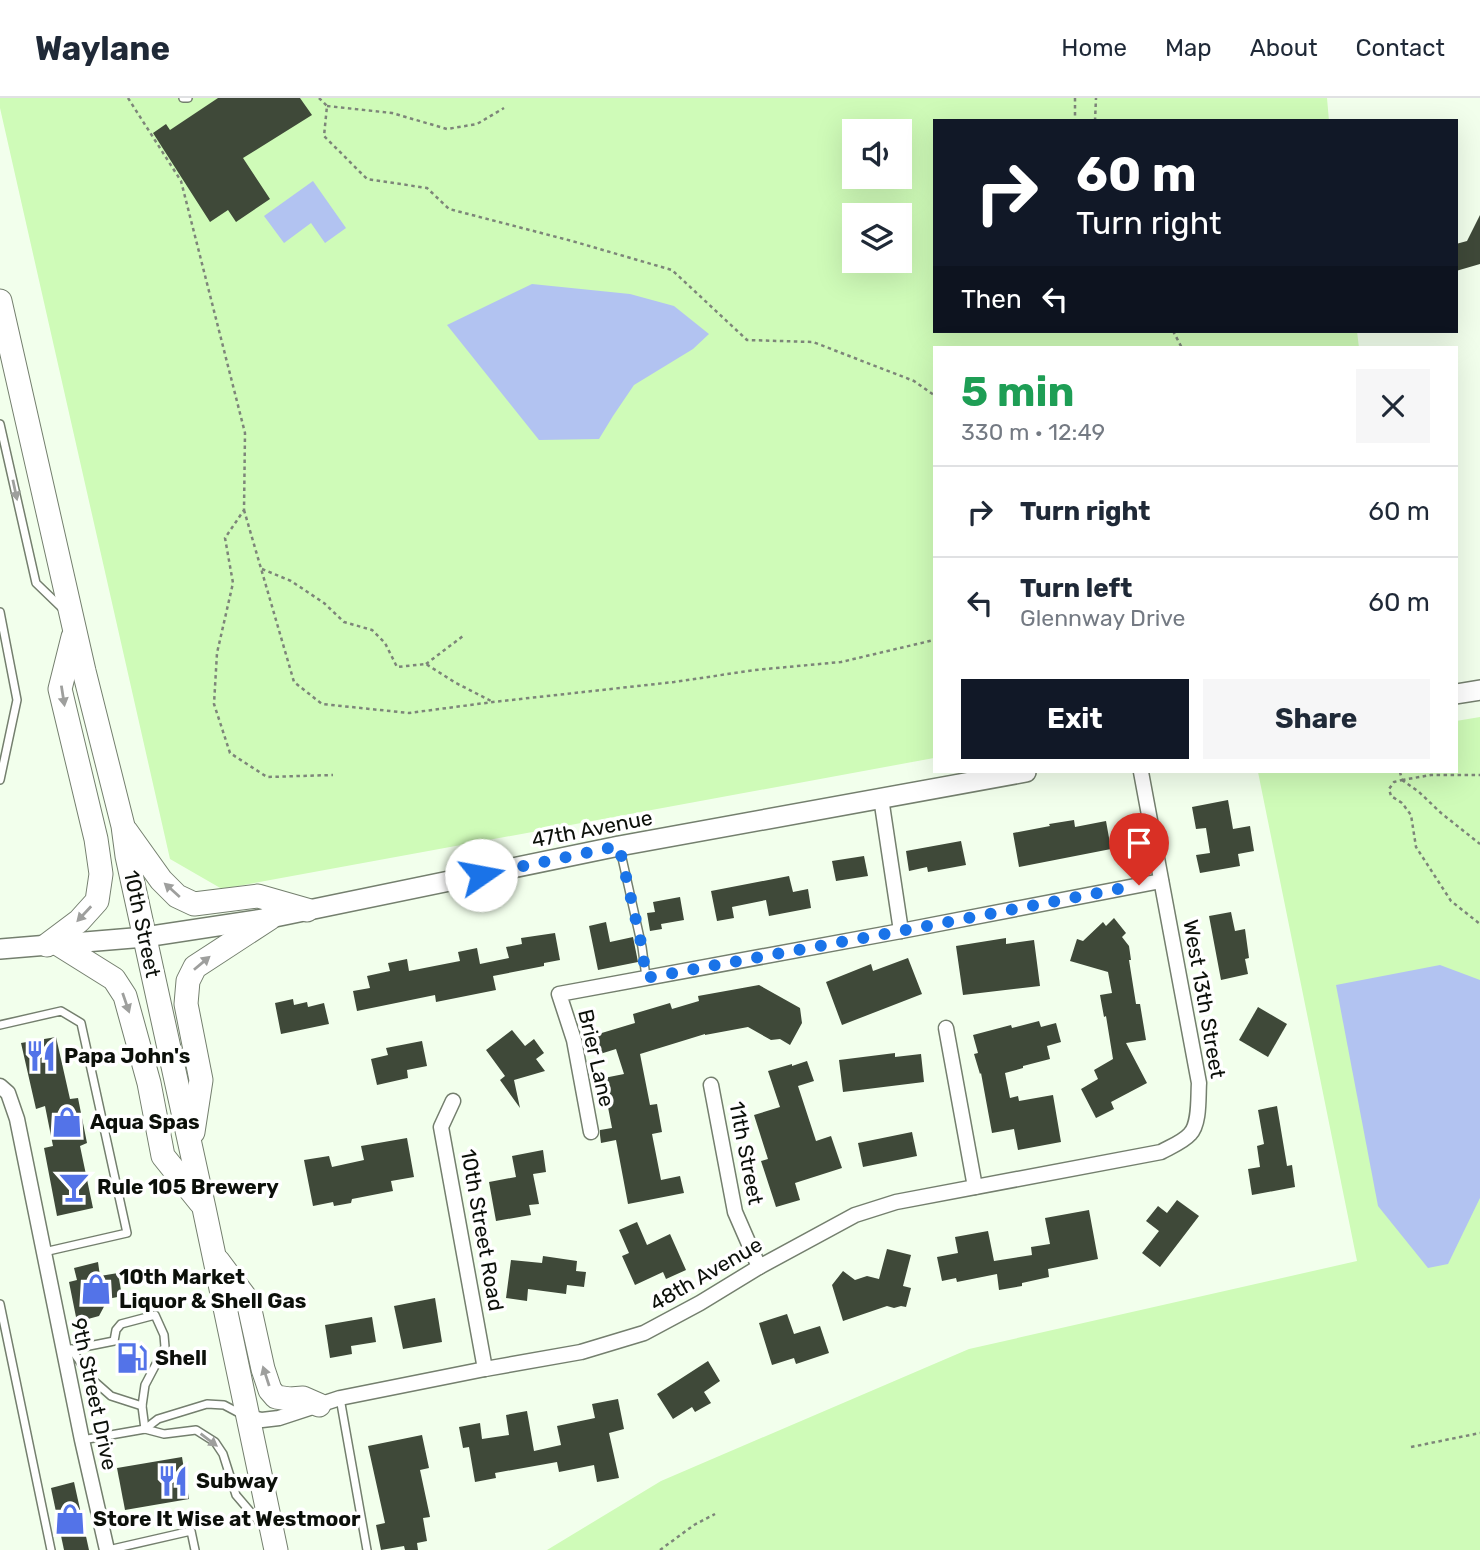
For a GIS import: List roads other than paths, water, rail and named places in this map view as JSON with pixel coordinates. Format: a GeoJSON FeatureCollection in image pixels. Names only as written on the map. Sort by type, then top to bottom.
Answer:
{"type":"FeatureCollection","features":[{"type":"Feature","properties":{"kind":"main road","name":"10th Street"},"geometry":{"type":"LineString","coordinates":[[0,301],[122,826],[275,1545]]}},
{"type":"Feature","properties":{"kind":"main road"},"geometry":{"type":"LineString","coordinates":[[74,624],[61,689],[102,874],[97,901],[53,945],[114,979],[125,996],[149,1083],[163,1156],[204,1208]]}},
{"type":"Feature","properties":{"kind":"main road"},"geometry":{"type":"LineString","coordinates":[[1458,694],[1480,690]]}},
{"type":"Feature","properties":{"kind":"main road","name":"47th Avenue"},"geometry":{"type":"LineString","coordinates":[[0,949],[145,937],[270,918],[619,846],[1020,773]]}},
{"type":"Feature","properties":{"kind":"main road"},"geometry":{"type":"LineString","coordinates":[[122,826],[161,880],[177,896],[194,904],[258,896],[307,910]]}},
{"type":"Feature","properties":{"kind":"main road"},"geometry":{"type":"LineString","coordinates":[[191,1146],[201,1080],[186,1004],[188,981],[195,967],[270,918]]}},
{"type":"Feature","properties":{"kind":"main road"},"geometry":{"type":"LineString","coordinates":[[214,1256],[248,1301],[270,1390],[276,1397],[329,1402]]}},
{"type":"Feature","properties":{"kind":"street","name":"West 13th Street"},"geometry":{"type":"LineString","coordinates":[[1141,773],[1199,1083],[1198,1112],[1192,1133],[1178,1143]]}},
{"type":"Feature","properties":{"kind":"street"},"geometry":{"type":"LineString","coordinates":[[881,798],[901,931]]}},
{"type":"Feature","properties":{"kind":"street"},"geometry":{"type":"LineString","coordinates":[[646,978],[1161,881]]}},
{"type":"Feature","properties":{"kind":"street","name":"Brier Lane"},"geometry":{"type":"LineString","coordinates":[[591,1132],[574,1041],[559,994],[646,978]]}},
{"type":"Feature","properties":{"kind":"street"},"geometry":{"type":"LineString","coordinates":[[946,1028],[975,1187]]}},
{"type":"Feature","properties":{"kind":"street","name":"11th Street"},"geometry":{"type":"LineString","coordinates":[[711,1085],[735,1212],[759,1267]]}},
{"type":"Feature","properties":{"kind":"street","name":"9th Street Drive"},"geometry":{"type":"LineString","coordinates":[[0,1086],[8,1093],[17,1118],[67,1350],[82,1440],[108,1550]]}},
{"type":"Feature","properties":{"kind":"street","name":"10th Street Road"},"geometry":{"type":"LineString","coordinates":[[453,1101],[441,1127],[485,1369]]}},
{"type":"Feature","properties":{"kind":"street","name":"48th Avenue"},"geometry":{"type":"LineString","coordinates":[[247,1417],[262,1420],[279,1418],[329,1402],[581,1352],[644,1333],[855,1215],[896,1202],[1161,1152],[1178,1143]]}},
{"type":"Feature","properties":{"kind":"lane"},"geometry":{"type":"LineString","coordinates":[[183,98],[188,98]]}},
{"type":"Feature","properties":{"kind":"lane"},"geometry":{"type":"LineString","coordinates":[[0,424],[36,583],[74,624]]}},
{"type":"Feature","properties":{"kind":"lane"},"geometry":{"type":"LineString","coordinates":[[0,612],[17,699],[0,780]]}},
{"type":"Feature","properties":{"kind":"lane"},"geometry":{"type":"LineString","coordinates":[[619,846],[640,936],[646,978]]}},
{"type":"Feature","properties":{"kind":"lane"},"geometry":{"type":"LineString","coordinates":[[0,1025],[61,1011],[81,1023],[127,1233],[44,1252]]}},
{"type":"Feature","properties":{"kind":"lane"},"geometry":{"type":"LineString","coordinates":[[0,1304],[51,1550]]}},
{"type":"Feature","properties":{"kind":"lane"},"geometry":{"type":"LineString","coordinates":[[67,1350],[114,1341],[116,1330],[121,1324],[155,1315],[164,1335],[165,1347],[145,1385],[142,1406],[145,1429]]}},
{"type":"Feature","properties":{"kind":"lane"},"geometry":{"type":"LineString","coordinates":[[67,1350],[111,1396],[142,1406]]}},
{"type":"Feature","properties":{"kind":"lane"},"geometry":{"type":"LineString","coordinates":[[329,1402],[367,1550]]}},
{"type":"Feature","properties":{"kind":"lane"},"geometry":{"type":"LineString","coordinates":[[145,1429],[158,1419],[207,1404],[224,1405],[247,1417]]}},
{"type":"Feature","properties":{"kind":"lane"},"geometry":{"type":"LineString","coordinates":[[82,1440],[145,1429],[164,1434],[196,1430],[215,1442],[223,1454],[236,1495],[275,1545]]}},
{"type":"Feature","properties":{"kind":"lane"},"geometry":{"type":"LineString","coordinates":[[108,1550],[191,1531],[195,1550]]}},
{"type":"Feature","properties":{"kind":"water"},"geometry":{"type":"Polygon","coordinates":[[[313,181],[346,228],[325,243],[311,223],[284,243],[264,216],[313,181]]]}},
{"type":"Feature","properties":{"kind":"water"},"geometry":{"type":"Polygon","coordinates":[[[532,284],[630,294],[674,306],[709,334],[693,349],[634,385],[599,439],[539,440],[447,325],[532,284]]]}},
{"type":"Feature","properties":{"kind":"water"},"geometry":{"type":"Polygon","coordinates":[[[1440,965],[1480,980],[1480,1198],[1448,1264],[1428,1268],[1378,1206],[1336,985],[1440,965]]]}},
{"type":"Feature","properties":{"kind":"place","name":"Papa John's"},"geometry":{"type":"Point","coordinates":[41,1056]}},
{"type":"Feature","properties":{"kind":"place","name":"Aqua Spas"},"geometry":{"type":"Point","coordinates":[67,1122]}},
{"type":"Feature","properties":{"kind":"place","name":"Rule 105 Brewery"},"geometry":{"type":"Point","coordinates":[74,1187]}},
{"type":"Feature","properties":{"kind":"place","name":"10th Market Liquor & Shell Gas"},"geometry":{"type":"Point","coordinates":[96,1289]}},
{"type":"Feature","properties":{"kind":"place","name":"Shell"},"geometry":{"type":"Point","coordinates":[132,1358]}},
{"type":"Feature","properties":{"kind":"place","name":"Subway"},"geometry":{"type":"Point","coordinates":[173,1481]}},
{"type":"Feature","properties":{"kind":"place","name":"Store It Wise at Westmoor"},"geometry":{"type":"Point","coordinates":[70,1519]}}]}
